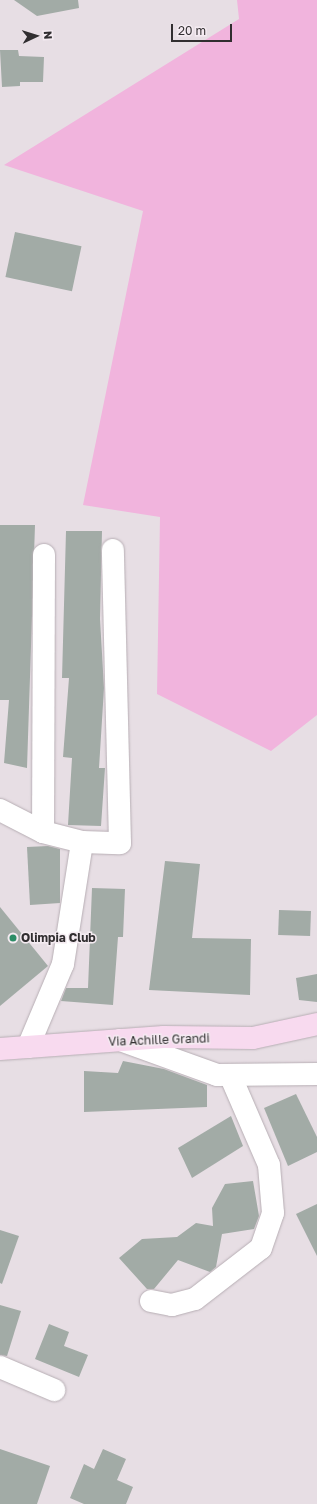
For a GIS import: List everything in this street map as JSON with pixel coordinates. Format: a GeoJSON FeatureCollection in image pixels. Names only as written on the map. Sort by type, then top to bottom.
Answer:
{"type":"FeatureCollection","features":[{"type":"Feature","properties":{"kind":"main road","name":"Via Achille Grandi"},"geometry":{"type":"LineString","coordinates":[[0,1049],[120,1040],[253,1038],[317,1024]]}},
{"type":"Feature","properties":{"kind":"street"},"geometry":{"type":"LineString","coordinates":[[0,810],[43,832],[82,842],[120,843],[113,550]]}},
{"type":"Feature","properties":{"kind":"street"},"geometry":{"type":"LineString","coordinates":[[43,832],[44,555]]}},
{"type":"Feature","properties":{"kind":"street"},"geometry":{"type":"LineString","coordinates":[[28,1047],[63,964],[82,842]]}},
{"type":"Feature","properties":{"kind":"street"},"geometry":{"type":"LineString","coordinates":[[120,1040],[176,1062],[217,1075],[317,1074]]}},
{"type":"Feature","properties":{"kind":"street"},"geometry":{"type":"LineString","coordinates":[[151,1301],[172,1305],[195,1298],[261,1248],[273,1213],[269,1165],[230,1075]]}},
{"type":"Feature","properties":{"kind":"street"},"geometry":{"type":"LineString","coordinates":[[0,1367],[54,1390]]}},
{"type":"Feature","properties":{"kind":"shaded area"},"geometry":{"type":"Polygon","coordinates":[[[237,0],[317,0],[317,715],[271,751],[157,694],[160,517],[83,505],[143,211],[4,165],[239,19],[237,0]]]}},
{"type":"Feature","properties":{"kind":"building"},"geometry":{"type":"Polygon","coordinates":[[[14,0],[78,0],[79,8],[37,16],[14,0]]]}},
{"type":"Feature","properties":{"kind":"building"},"geometry":{"type":"Polygon","coordinates":[[[0,50],[18,50],[19,56],[44,57],[43,82],[20,82],[20,86],[2,87],[0,50]]]}},
{"type":"Feature","properties":{"kind":"building"},"geometry":{"type":"Polygon","coordinates":[[[15,232],[82,246],[72,291],[5,277],[15,232]]]}},
{"type":"Feature","properties":{"kind":"building"},"geometry":{"type":"Polygon","coordinates":[[[0,525],[35,525],[27,768],[4,763],[9,700],[0,700],[0,525]]]}},
{"type":"Feature","properties":{"kind":"building"},"geometry":{"type":"Polygon","coordinates":[[[66,531],[102,531],[100,619],[104,688],[99,768],[105,768],[101,826],[68,825],[72,758],[63,757],[69,678],[62,678],[66,531]]]}},
{"type":"Feature","properties":{"kind":"building"},"geometry":{"type":"Polygon","coordinates":[[[48,846],[60,849],[60,903],[30,905],[27,847],[48,846]]]}},
{"type":"Feature","properties":{"kind":"building"},"geometry":{"type":"Polygon","coordinates":[[[165,861],[200,864],[192,938],[251,939],[250,995],[149,990],[165,861]]]}},
{"type":"Feature","properties":{"kind":"building"},"geometry":{"type":"Polygon","coordinates":[[[92,888],[125,889],[123,937],[118,937],[113,1005],[61,1001],[66,988],[88,988],[92,888]]]}},
{"type":"Feature","properties":{"kind":"building","name":"Olimpia Club"},"geometry":{"type":"Polygon","coordinates":[[[0,907],[48,966],[0,1006],[0,907]]]}},
{"type":"Feature","properties":{"kind":"building"},"geometry":{"type":"Polygon","coordinates":[[[279,910],[311,911],[310,936],[278,935],[279,910]]]}},
{"type":"Feature","properties":{"kind":"building"},"geometry":{"type":"Polygon","coordinates":[[[317,974],[317,1002],[299,1000],[296,978],[317,974]]]}},
{"type":"Feature","properties":{"kind":"building"},"geometry":{"type":"Polygon","coordinates":[[[123,1061],[164,1069],[207,1085],[207,1107],[84,1112],[84,1071],[118,1073],[123,1061]]]}},
{"type":"Feature","properties":{"kind":"building"},"geometry":{"type":"Polygon","coordinates":[[[296,1094],[317,1137],[317,1152],[288,1166],[264,1108],[296,1094]]]}},
{"type":"Feature","properties":{"kind":"building"},"geometry":{"type":"Polygon","coordinates":[[[231,1116],[243,1146],[192,1178],[178,1148],[231,1116]]]}},
{"type":"Feature","properties":{"kind":"building"},"geometry":{"type":"Polygon","coordinates":[[[253,1181],[259,1216],[254,1229],[222,1234],[216,1267],[210,1272],[178,1260],[154,1289],[147,1289],[119,1258],[142,1239],[177,1237],[196,1223],[213,1226],[212,1208],[225,1184],[253,1181]]]}},
{"type":"Feature","properties":{"kind":"building"},"geometry":{"type":"Polygon","coordinates":[[[317,1204],[317,1256],[296,1214],[317,1204]]]}},
{"type":"Feature","properties":{"kind":"building"},"geometry":{"type":"Polygon","coordinates":[[[0,1230],[19,1236],[2,1284],[0,1283],[0,1230]]]}},
{"type":"Feature","properties":{"kind":"building"},"geometry":{"type":"Polygon","coordinates":[[[0,1305],[21,1311],[7,1356],[0,1355],[0,1305]]]}},
{"type":"Feature","properties":{"kind":"building"},"geometry":{"type":"Polygon","coordinates":[[[49,1324],[69,1332],[64,1346],[88,1355],[79,1377],[35,1359],[49,1324]]]}},
{"type":"Feature","properties":{"kind":"building"},"geometry":{"type":"Polygon","coordinates":[[[0,1449],[50,1466],[37,1504],[0,1504],[0,1449]]]}},
{"type":"Feature","properties":{"kind":"building"},"geometry":{"type":"Polygon","coordinates":[[[103,1449],[126,1459],[117,1480],[133,1487],[126,1504],[84,1504],[70,1498],[84,1464],[94,1469],[103,1449]]]}},
{"type":"Feature","properties":{"kind":"place","name":"Olimpia Club"},"geometry":{"type":"Point","coordinates":[13,938]}}]}
